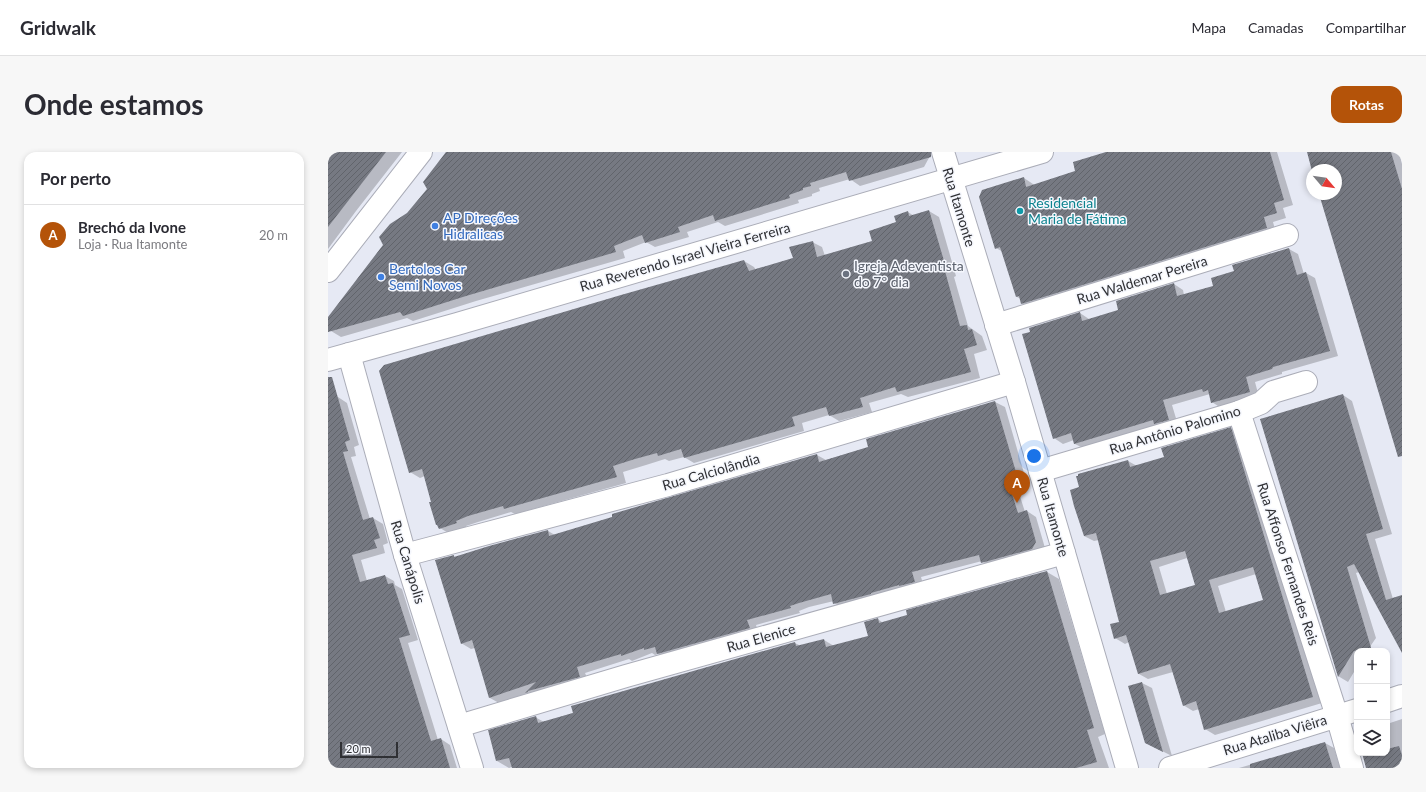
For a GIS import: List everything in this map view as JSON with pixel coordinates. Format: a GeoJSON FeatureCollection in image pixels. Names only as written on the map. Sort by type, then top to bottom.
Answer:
{"type":"FeatureCollection","features":[{"type":"Feature","properties":{"kind":"street"},"geometry":{"type":"LineString","coordinates":[[328,271],[421,152]]}},
{"type":"Feature","properties":{"kind":"street","name":"Rua Itamonte"},"geometry":{"type":"LineString","coordinates":[[942,152],[1014,382],[1127,768]]}},
{"type":"Feature","properties":{"kind":"street","name":"Rua Reverendo Israel Vieira Ferreira"},"geometry":{"type":"LineString","coordinates":[[328,360],[465,322],[1042,152]]}},
{"type":"Feature","properties":{"kind":"street","name":"Rua Waldemar Pereira"},"geometry":{"type":"LineString","coordinates":[[996,326],[1288,235]]}},
{"type":"Feature","properties":{"kind":"street","name":"Rua Canápolis"},"geometry":{"type":"LineString","coordinates":[[349,354],[406,555],[472,768]]}},
{"type":"Feature","properties":{"kind":"street","name":"Rua Calciolândia"},"geometry":{"type":"LineString","coordinates":[[406,555],[668,485],[1014,382]]}},
{"type":"Feature","properties":{"kind":"street","name":"Rua Antônio Palomino"},"geometry":{"type":"LineString","coordinates":[[1040,470],[1239,412],[1261,403],[1273,392],[1306,382]]}},
{"type":"Feature","properties":{"kind":"street","name":"Rua Affonso Fernandes Reis"},"geometry":{"type":"LineString","coordinates":[[1239,412],[1337,716],[1352,768]]}},
{"type":"Feature","properties":{"kind":"street","name":"Rua Elenice"},"geometry":{"type":"LineString","coordinates":[[459,726],[633,674],[1064,553]]}},
{"type":"Feature","properties":{"kind":"street"},"geometry":{"type":"LineString","coordinates":[[1390,700],[1402,696]]}},
{"type":"Feature","properties":{"kind":"street","name":"Rua Ataliba Viêira"},"geometry":{"type":"LineString","coordinates":[[1170,768],[1354,711]]}},
{"type":"Feature","properties":{"kind":"building"},"geometry":{"type":"Polygon","coordinates":[[[328,152],[386,152],[328,227],[328,152]]]}},
{"type":"Feature","properties":{"kind":"building"},"geometry":{"type":"Polygon","coordinates":[[[446,152],[931,152],[931,157],[849,181],[846,172],[810,183],[811,186],[789,195],[790,198],[715,221],[713,215],[678,227],[680,232],[645,243],[642,235],[614,246],[616,252],[403,316],[400,312],[328,332],[328,317],[383,245],[379,237],[390,224],[407,213],[427,189],[423,182],[446,152]]]}},
{"type":"Feature","properties":{"kind":"building"},"geometry":{"type":"Polygon","coordinates":[[[1106,152],[1270,152],[1284,200],[1274,203],[1277,213],[1264,217],[1267,228],[1021,304],[1019,296],[1016,297],[1000,247],[995,249],[979,197],[982,190],[1024,177],[1026,187],[1075,171],[1073,162],[1106,152]]]}},
{"type":"Feature","properties":{"kind":"building"},"geometry":{"type":"Polygon","coordinates":[[[1307,152],[1391,152],[1402,189],[1402,456],[1398,457],[1321,200],[1342,200],[1342,164],[1310,164],[1307,152]]]}},
{"type":"Feature","properties":{"kind":"building"},"geometry":{"type":"Polygon","coordinates":[[[929,210],[947,271],[945,271],[960,326],[967,325],[968,330],[972,329],[977,345],[964,349],[971,372],[897,392],[895,387],[860,398],[863,407],[829,416],[826,407],[792,417],[795,426],[684,458],[681,449],[658,456],[657,453],[635,459],[613,466],[617,477],[504,509],[503,506],[468,516],[456,521],[457,523],[439,529],[436,525],[429,502],[431,502],[422,469],[409,473],[379,371],[384,365],[744,260],[749,271],[793,258],[789,247],[813,241],[817,257],[872,241],[869,231],[896,222],[894,216],[908,211],[909,216],[929,210]]]}},
{"type":"Feature","properties":{"kind":"building"},"geometry":{"type":"Polygon","coordinates":[[[1289,248],[1297,275],[1306,272],[1330,351],[1273,367],[1272,369],[1246,377],[1250,392],[1211,403],[1208,390],[1203,392],[1202,389],[1163,400],[1169,420],[1154,424],[1153,420],[1074,444],[1071,433],[1053,439],[1022,334],[1030,332],[1029,328],[1080,312],[1082,321],[1118,310],[1116,301],[1174,283],[1177,296],[1213,286],[1211,278],[1234,271],[1232,265],[1289,248]]]}},
{"type":"Feature","properties":{"kind":"building"},"geometry":{"type":"Polygon","coordinates":[[[328,377],[332,377],[350,440],[345,442],[348,451],[343,452],[363,520],[373,517],[380,538],[374,540],[377,548],[352,555],[360,582],[385,575],[388,584],[393,583],[410,635],[399,638],[431,741],[441,738],[450,768],[328,768],[328,377]]]}},
{"type":"Feature","properties":{"kind":"building"},"geometry":{"type":"Polygon","coordinates":[[[1343,394],[1383,529],[1366,534],[1386,600],[1402,595],[1402,653],[1354,564],[1347,567],[1371,648],[1354,648],[1354,651],[1338,677],[1260,419],[1343,394]]]}},
{"type":"Feature","properties":{"kind":"building"},"geometry":{"type":"Polygon","coordinates":[[[995,401],[1019,482],[1009,485],[1018,513],[1027,510],[1036,542],[1032,549],[981,563],[979,555],[912,572],[915,582],[899,585],[833,604],[831,594],[790,606],[791,608],[747,620],[750,628],[657,654],[655,647],[644,650],[644,648],[621,656],[621,654],[577,667],[580,677],[525,693],[536,682],[489,698],[472,640],[461,644],[435,560],[454,555],[454,557],[548,530],[549,536],[612,517],[612,514],[817,454],[819,462],[868,447],[866,439],[995,401]]]}},
{"type":"Feature","properties":{"kind":"building"},"geometry":{"type":"Polygon","coordinates":[[[1231,427],[1313,697],[1204,730],[1196,701],[1183,706],[1170,664],[1138,674],[1126,635],[1114,639],[1110,624],[1119,622],[1096,533],[1084,536],[1070,490],[1079,487],[1076,476],[1078,476],[1078,474],[1128,460],[1130,467],[1164,457],[1161,448],[1231,427]],[[1185,551],[1150,561],[1160,595],[1195,585],[1185,551]],[[1253,567],[1209,580],[1219,613],[1263,600],[1253,567]]]}},
{"type":"Feature","properties":{"kind":"building"},"geometry":{"type":"Polygon","coordinates":[[[1047,571],[1094,728],[1087,730],[1097,762],[1076,768],[512,768],[509,758],[496,761],[488,730],[536,716],[538,723],[573,713],[571,706],[795,642],[796,646],[824,639],[826,647],[868,636],[864,622],[878,618],[879,623],[907,615],[906,610],[1047,571]]]}},
{"type":"Feature","properties":{"kind":"building"},"geometry":{"type":"Polygon","coordinates":[[[1142,682],[1163,752],[1145,743],[1128,686],[1142,682]]]}},
{"type":"Feature","properties":{"kind":"building"},"geometry":{"type":"Polygon","coordinates":[[[1325,742],[1333,768],[1250,768],[1250,764],[1325,742]]]}},
{"type":"Feature","properties":{"kind":"building"},"geometry":{"type":"Polygon","coordinates":[[[1399,746],[1402,755],[1402,768],[1366,768],[1363,756],[1390,756],[1390,748],[1399,746]]]}},
{"type":"Feature","properties":{"kind":"place","name":"Residencial Maria de Fátima"},"geometry":{"type":"Point","coordinates":[1020,211]}},
{"type":"Feature","properties":{"kind":"place","name":"AP Direções Hidralicas"},"geometry":{"type":"Point","coordinates":[435,226]}},
{"type":"Feature","properties":{"kind":"place","name":"Igreja Adeventista do 7º dia"},"geometry":{"type":"Point","coordinates":[846,274]}},
{"type":"Feature","properties":{"kind":"place","name":"Bertolos Car Semi Novos"},"geometry":{"type":"Point","coordinates":[381,277]}},
{"type":"Feature","properties":{"kind":"place","name":"Brechó da Ivone"},"geometry":{"type":"Point","coordinates":[1017,503]}}]}
